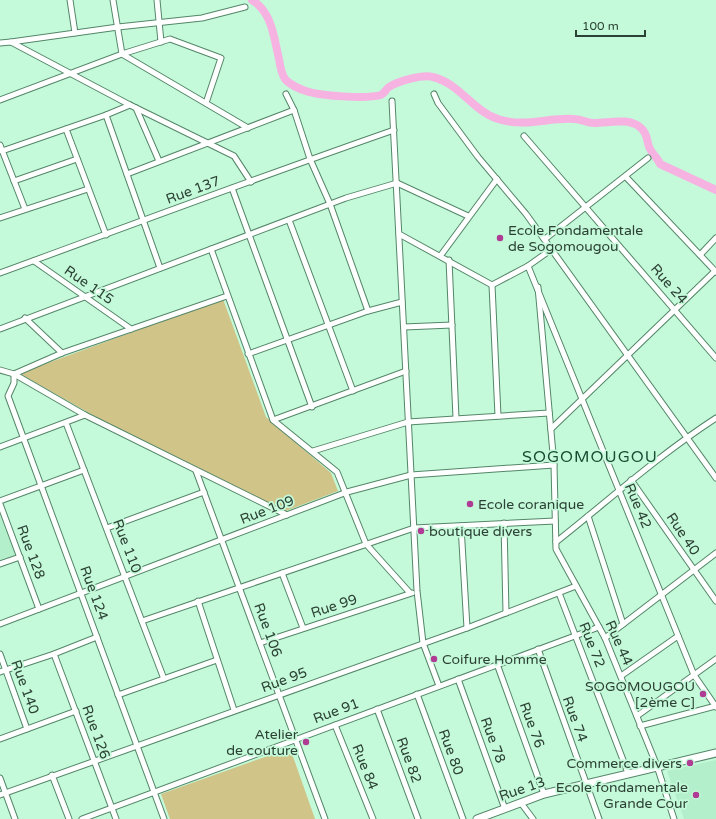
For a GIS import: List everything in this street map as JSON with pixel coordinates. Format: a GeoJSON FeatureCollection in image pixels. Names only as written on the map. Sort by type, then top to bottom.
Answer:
{"type":"FeatureCollection","features":[{"type":"Feature","properties":{"kind":"street"},"geometry":{"type":"LineString","coordinates":[[70,0],[75,32]]}},
{"type":"Feature","properties":{"kind":"street"},"geometry":{"type":"LineString","coordinates":[[113,0],[122,54]]}},
{"type":"Feature","properties":{"kind":"street"},"geometry":{"type":"LineString","coordinates":[[157,0],[161,42]]}},
{"type":"Feature","properties":{"kind":"street"},"geometry":{"type":"LineString","coordinates":[[0,43],[75,32],[202,18],[246,7]]}},
{"type":"Feature","properties":{"kind":"street"},"geometry":{"type":"LineString","coordinates":[[0,100],[122,54],[170,39],[222,58],[206,103]]}},
{"type":"Feature","properties":{"kind":"street"},"geometry":{"type":"LineString","coordinates":[[11,42],[73,73],[130,105],[234,156],[251,182]]}},
{"type":"Feature","properties":{"kind":"street"},"geometry":{"type":"LineString","coordinates":[[122,54],[248,128]]}},
{"type":"Feature","properties":{"kind":"street"},"geometry":{"type":"LineString","coordinates":[[286,94],[294,110],[310,159],[330,204],[368,311]]}},
{"type":"Feature","properties":{"kind":"street"},"geometry":{"type":"LineString","coordinates":[[434,94],[438,103],[545,239],[716,478]]}},
{"type":"Feature","properties":{"kind":"street"},"geometry":{"type":"LineString","coordinates":[[392,101],[417,591],[423,643],[439,686]]}},
{"type":"Feature","properties":{"kind":"street"},"geometry":{"type":"LineString","coordinates":[[25,209],[1,148],[66,129],[130,105]]}},
{"type":"Feature","properties":{"kind":"street"},"geometry":{"type":"LineString","coordinates":[[136,108],[159,160]]}},
{"type":"Feature","properties":{"kind":"street"},"geometry":{"type":"LineString","coordinates":[[127,174],[159,160],[294,110]]}},
{"type":"Feature","properties":{"kind":"street"},"geometry":{"type":"LineString","coordinates":[[106,115],[160,268]]}},
{"type":"Feature","properties":{"kind":"street"},"geometry":{"type":"LineString","coordinates":[[66,129],[106,235]]}},
{"type":"Feature","properties":{"kind":"street","name":"Rue 137"},"geometry":{"type":"LineString","coordinates":[[0,273],[251,182],[310,159],[394,130]]}},
{"type":"Feature","properties":{"kind":"street","name":"Rue 24"},"geometry":{"type":"LineString","coordinates":[[524,136],[716,358]]}},
{"type":"Feature","properties":{"kind":"street"},"geometry":{"type":"LineString","coordinates":[[545,239],[626,177],[648,158]]}},
{"type":"Feature","properties":{"kind":"street"},"geometry":{"type":"LineString","coordinates":[[14,181],[78,159]]}},
{"type":"Feature","properties":{"kind":"street"},"geometry":{"type":"LineString","coordinates":[[551,429],[716,272],[626,177]]}},
{"type":"Feature","properties":{"kind":"street"},"geometry":{"type":"LineString","coordinates":[[441,256],[496,178]]}},
{"type":"Feature","properties":{"kind":"street"},"geometry":{"type":"LineString","coordinates":[[0,329],[24,318],[211,250],[330,204],[397,183],[468,216]]}},
{"type":"Feature","properties":{"kind":"street"},"geometry":{"type":"LineString","coordinates":[[232,188],[312,407]]}},
{"type":"Feature","properties":{"kind":"street"},"geometry":{"type":"LineString","coordinates":[[0,218],[88,189]]}},
{"type":"Feature","properties":{"kind":"street"},"geometry":{"type":"LineString","coordinates":[[289,220],[353,391]]}},
{"type":"Feature","properties":{"kind":"street"},"geometry":{"type":"LineString","coordinates":[[399,234],[449,260],[492,285]]}},
{"type":"Feature","properties":{"kind":"street"},"geometry":{"type":"LineString","coordinates":[[700,255],[716,238]]}},
{"type":"Feature","properties":{"kind":"street"},"geometry":{"type":"LineString","coordinates":[[492,285],[528,266],[552,249]]}},
{"type":"Feature","properties":{"kind":"street"},"geometry":{"type":"LineString","coordinates":[[211,250],[273,420],[337,472],[347,492],[366,544],[410,593]]}},
{"type":"Feature","properties":{"kind":"street","name":"Rue 115"},"geometry":{"type":"LineString","coordinates":[[34,260],[131,329]]}},
{"type":"Feature","properties":{"kind":"street"},"geometry":{"type":"LineString","coordinates":[[449,260],[456,418]]}},
{"type":"Feature","properties":{"kind":"street","name":"Rue 42"},"geometry":{"type":"LineString","coordinates":[[528,266],[583,398],[618,491],[646,555],[660,596],[694,675],[716,706]]}},
{"type":"Feature","properties":{"kind":"street"},"geometry":{"type":"LineString","coordinates":[[492,285],[498,416]]}},
{"type":"Feature","properties":{"kind":"street","name":"Rue 42"},"geometry":{"type":"LineString","coordinates":[[538,287],[554,465],[556,549]]}},
{"type":"Feature","properties":{"kind":"street"},"geometry":{"type":"LineString","coordinates":[[14,374],[62,353],[227,296]]}},
{"type":"Feature","properties":{"kind":"street"},"geometry":{"type":"LineString","coordinates":[[248,354],[368,311],[402,302]]}},
{"type":"Feature","properties":{"kind":"street"},"geometry":{"type":"LineString","coordinates":[[24,318],[62,353]]}},
{"type":"Feature","properties":{"kind":"street"},"geometry":{"type":"LineString","coordinates":[[404,327],[452,325]]}},
{"type":"Feature","properties":{"kind":"street"},"geometry":{"type":"LineString","coordinates":[[0,370],[14,374],[85,415],[287,515]]}},
{"type":"Feature","properties":{"kind":"street"},"geometry":{"type":"LineString","coordinates":[[273,420],[312,407],[406,371]]}},
{"type":"Feature","properties":{"kind":"street","name":"Rue 124"},"geometry":{"type":"LineString","coordinates":[[14,374],[14,383],[8,396],[164,819]]}},
{"type":"Feature","properties":{"kind":"street"},"geometry":{"type":"LineString","coordinates":[[313,451],[408,422],[549,413]]}},
{"type":"Feature","properties":{"kind":"street"},"geometry":{"type":"LineString","coordinates":[[0,447],[85,415]]}},
{"type":"Feature","properties":{"kind":"street"},"geometry":{"type":"LineString","coordinates":[[556,542],[631,480],[687,437],[716,418]]}},
{"type":"Feature","properties":{"kind":"street","name":"Rue 110"},"geometry":{"type":"LineString","coordinates":[[66,422],[164,679]]}},
{"type":"Feature","properties":{"kind":"street","name":"Rue 109"},"geometry":{"type":"LineString","coordinates":[[0,624],[347,492],[411,475],[554,465]]}},
{"type":"Feature","properties":{"kind":"street"},"geometry":{"type":"LineString","coordinates":[[0,501],[84,470]]}},
{"type":"Feature","properties":{"kind":"street","name":"Rue 106"},"geometry":{"type":"LineString","coordinates":[[196,471],[325,819]]}},
{"type":"Feature","properties":{"kind":"street","name":"Rue 40"},"geometry":{"type":"LineString","coordinates":[[631,480],[693,571],[716,601]]}},
{"type":"Feature","properties":{"kind":"street"},"geometry":{"type":"LineString","coordinates":[[107,528],[204,492]]}},
{"type":"Feature","properties":{"kind":"street","name":"Rue 128"},"geometry":{"type":"LineString","coordinates":[[0,504],[39,609]]}},
{"type":"Feature","properties":{"kind":"street"},"geometry":{"type":"LineString","coordinates":[[588,516],[624,624]]}},
{"type":"Feature","properties":{"kind":"street"},"geometry":{"type":"LineString","coordinates":[[142,621],[414,528],[555,521]]}},
{"type":"Feature","properties":{"kind":"street"},"geometry":{"type":"LineString","coordinates":[[504,524],[506,613]]}},
{"type":"Feature","properties":{"kind":"street"},"geometry":{"type":"LineString","coordinates":[[461,526],[467,628]]}},
{"type":"Feature","properties":{"kind":"street","name":"Rue 44"},"geometry":{"type":"LineString","coordinates":[[556,549],[606,638],[656,766],[674,819]]}},
{"type":"Feature","properties":{"kind":"street"},"geometry":{"type":"LineString","coordinates":[[606,638],[716,553]]}},
{"type":"Feature","properties":{"kind":"street"},"geometry":{"type":"LineString","coordinates":[[0,564],[20,557]]}},
{"type":"Feature","properties":{"kind":"street"},"geometry":{"type":"LineString","coordinates":[[282,573],[303,628]]}},
{"type":"Feature","properties":{"kind":"street","name":"Rue 95"},"geometry":{"type":"LineString","coordinates":[[3,794],[52,775],[467,628],[576,586]]}},
{"type":"Feature","properties":{"kind":"street","name":"Rue 99"},"geometry":{"type":"LineString","coordinates":[[260,643],[417,591]]}},
{"type":"Feature","properties":{"kind":"street","name":"Rue 72"},"geometry":{"type":"LineString","coordinates":[[558,593],[576,635],[628,773]]}},
{"type":"Feature","properties":{"kind":"street"},"geometry":{"type":"LineString","coordinates":[[198,601],[234,710]]}},
{"type":"Feature","properties":{"kind":"street","name":"Rue 91"},"geometry":{"type":"LineString","coordinates":[[82,819],[599,627]]}},
{"type":"Feature","properties":{"kind":"street"},"geometry":{"type":"LineString","coordinates":[[621,676],[678,636]]}},
{"type":"Feature","properties":{"kind":"street"},"geometry":{"type":"LineString","coordinates":[[0,672],[54,654],[97,637]]}},
{"type":"Feature","properties":{"kind":"street","name":"Rue 74"},"geometry":{"type":"LineString","coordinates":[[538,649],[599,819]]}},
{"type":"Feature","properties":{"kind":"street","name":"Rue 140"},"geometry":{"type":"LineString","coordinates":[[0,654],[27,729]]}},
{"type":"Feature","properties":{"kind":"street","name":"Rue 126"},"geometry":{"type":"LineString","coordinates":[[54,654],[116,819]]}},
{"type":"Feature","properties":{"kind":"street"},"geometry":{"type":"LineString","coordinates":[[637,716],[716,659]]}},
{"type":"Feature","properties":{"kind":"street"},"geometry":{"type":"LineString","coordinates":[[118,694],[217,660]]}},
{"type":"Feature","properties":{"kind":"street","name":"Rue 76"},"geometry":{"type":"LineString","coordinates":[[497,664],[544,794]]}},
{"type":"Feature","properties":{"kind":"street","name":"Rue 78"},"geometry":{"type":"LineString","coordinates":[[458,679],[505,809]]}},
{"type":"Feature","properties":{"kind":"street","name":"Rue 80"},"geometry":{"type":"LineString","coordinates":[[417,694],[463,819]]}},
{"type":"Feature","properties":{"kind":"street"},"geometry":{"type":"LineString","coordinates":[[640,726],[716,706]]}},
{"type":"Feature","properties":{"kind":"street","name":"Rue 82"},"geometry":{"type":"LineString","coordinates":[[377,709],[418,819]]}},
{"type":"Feature","properties":{"kind":"street"},"geometry":{"type":"LineString","coordinates":[[0,739],[76,711]]}},
{"type":"Feature","properties":{"kind":"street","name":"Rue 84"},"geometry":{"type":"LineString","coordinates":[[335,725],[373,819]]}},
{"type":"Feature","properties":{"kind":"street","name":"Rue 13"},"geometry":{"type":"LineString","coordinates":[[479,819],[544,794],[656,766],[716,753]]}},
{"type":"Feature","properties":{"kind":"street"},"geometry":{"type":"LineString","coordinates":[[52,775],[69,819]]}},
{"type":"Feature","properties":{"kind":"street"},"geometry":{"type":"LineString","coordinates":[[0,778],[3,794],[15,819]]}},
{"type":"Feature","properties":{"kind":"street"},"geometry":{"type":"LineString","coordinates":[[521,803],[533,819]]}},
{"type":"Feature","properties":{"kind":"shaded area"},"geometry":{"type":"Polygon","coordinates":[[[223,299],[266,417],[331,473],[338,491],[283,512],[135,439],[22,375],[23,372],[223,299]]]}},
{"type":"Feature","properties":{"kind":"shaded area"},"geometry":{"type":"Polygon","coordinates":[[[0,510],[17,556],[0,562],[0,510]]]}},
{"type":"Feature","properties":{"kind":"shaded area"},"geometry":{"type":"Polygon","coordinates":[[[290,748],[315,819],[170,819],[161,794],[290,748]]]}},
{"type":"Feature","properties":{"kind":"shaded area","name":"Ecole fondamentale Grande Cour"},"geometry":{"type":"Polygon","coordinates":[[[716,760],[716,819],[684,819],[667,771],[716,760]]]}},
{"type":"Feature","properties":{"kind":"waterway"},"geometry":{"type":"LineString","coordinates":[[252,0],[259,5],[268,18],[274,34],[281,69],[285,79],[300,89],[332,96],[374,96],[381,95],[389,87],[398,82],[417,77],[429,76],[442,80],[451,85],[489,115],[508,122],[518,123],[577,119],[594,123],[619,121],[631,123],[644,131],[650,149],[660,164],[716,190]]}},
{"type":"Feature","properties":{"kind":"place","name":"Ecole Fondamentale de Sogomougou"},"geometry":{"type":"Point","coordinates":[500,238]}},
{"type":"Feature","properties":{"kind":"place","name":"Ecole coranique"},"geometry":{"type":"Point","coordinates":[470,504]}},
{"type":"Feature","properties":{"kind":"place","name":"boutique divers"},"geometry":{"type":"Point","coordinates":[421,531]}},
{"type":"Feature","properties":{"kind":"place","name":"Coifure Homme"},"geometry":{"type":"Point","coordinates":[434,659]}},
{"type":"Feature","properties":{"kind":"place","name":"SOGOMOUGOU [2ème C]"},"geometry":{"type":"Point","coordinates":[703,694]}},
{"type":"Feature","properties":{"kind":"place","name":"Atelier de couture"},"geometry":{"type":"Point","coordinates":[306,742]}},
{"type":"Feature","properties":{"kind":"place","name":"Commerce divers"},"geometry":{"type":"Point","coordinates":[690,763]}},
{"type":"Feature","properties":{"kind":"place","name":"Ecole fondamentale Grande Cour"},"geometry":{"type":"Point","coordinates":[696,795]}},
{"type":"Feature","properties":{"kind":"district","name":"SOGOMOUGOU"},"geometry":{"type":"Point","coordinates":[590,457]}}]}
